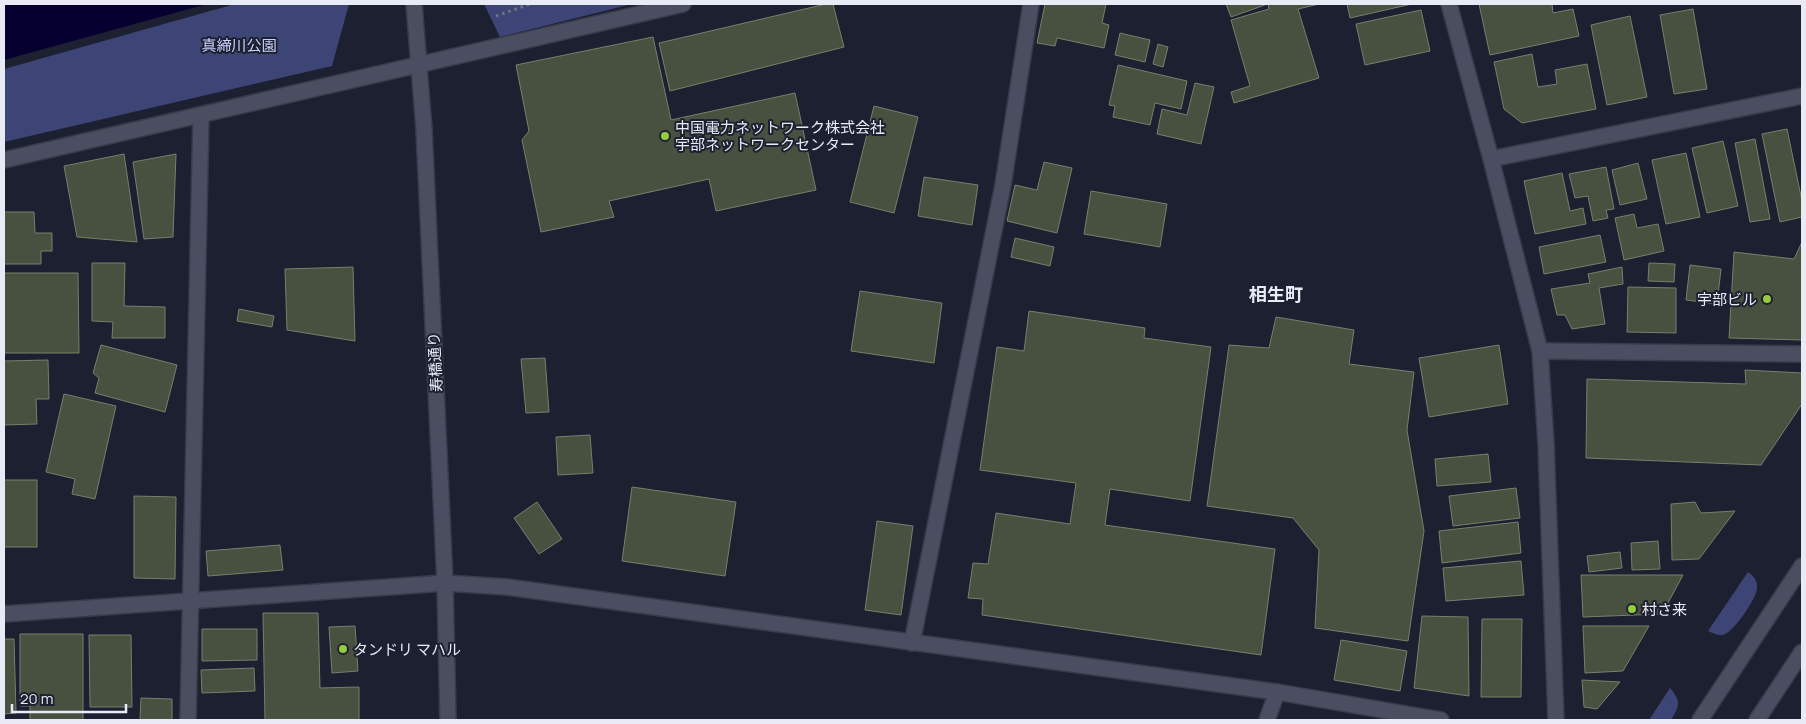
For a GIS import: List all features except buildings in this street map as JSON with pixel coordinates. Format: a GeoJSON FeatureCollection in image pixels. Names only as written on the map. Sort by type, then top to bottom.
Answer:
{"type":"FeatureCollection","features":[{"type":"Feature","properties":{"kind":"street","name":"寿橋通り"},"geometry":{"type":"LineString","coordinates":[[414,4],[424,129],[445,583],[448,720]]}},
{"type":"Feature","properties":{"kind":"street"},"geometry":{"type":"LineString","coordinates":[[4,160],[683,4]]}},
{"type":"Feature","properties":{"kind":"street"},"geometry":{"type":"LineString","coordinates":[[912,644],[1003,185],[1031,4]]}},
{"type":"Feature","properties":{"kind":"street"},"geometry":{"type":"LineString","coordinates":[[1448,4],[1491,159],[1540,350],[1546,444],[1556,720]]}},
{"type":"Feature","properties":{"kind":"street"},"geometry":{"type":"LineString","coordinates":[[1491,159],[1802,96]]}},
{"type":"Feature","properties":{"kind":"street"},"geometry":{"type":"LineString","coordinates":[[188,720],[202,115]]}},
{"type":"Feature","properties":{"kind":"street"},"geometry":{"type":"LineString","coordinates":[[1540,350],[1802,354]]}},
{"type":"Feature","properties":{"kind":"street"},"geometry":{"type":"LineString","coordinates":[[1700,720],[1802,566]]}},
{"type":"Feature","properties":{"kind":"street"},"geometry":{"type":"LineString","coordinates":[[4,614],[445,583],[507,587],[912,644],[1277,692],[1441,720]]}},
{"type":"Feature","properties":{"kind":"street"},"geometry":{"type":"LineString","coordinates":[[1757,720],[1802,652]]}},
{"type":"Feature","properties":{"kind":"street"},"geometry":{"type":"LineString","coordinates":[[1266,720],[1277,692]]}},
{"type":"Feature","properties":{"kind":"path"},"geometry":{"type":"LineString","coordinates":[[490,18],[530,4]]}},
{"type":"Feature","properties":{"kind":"green space","name":"真締川公園"},"geometry":{"type":"Polygon","coordinates":[[[235,4],[349,4],[332,66],[4,142],[4,69],[235,4]]]}},
{"type":"Feature","properties":{"kind":"green space"},"geometry":{"type":"Polygon","coordinates":[[[484,4],[632,4],[500,37],[484,4]]]}},
{"type":"Feature","properties":{"kind":"green space"},"geometry":{"type":"Polygon","coordinates":[[[1748,572],[1756,580],[1757,588],[1744,614],[1733,628],[1723,635],[1717,635],[1708,631],[1748,572]]]}},
{"type":"Feature","properties":{"kind":"green space"},"geometry":{"type":"Polygon","coordinates":[[[1670,688],[1678,700],[1678,707],[1671,720],[1649,720],[1670,688]]]}},
{"type":"Feature","properties":{"kind":"shaded area"},"geometry":{"type":"Polygon","coordinates":[[[4,4],[207,4],[4,60],[4,4]]]}},
{"type":"Feature","properties":{"kind":"place","name":"中国電力ネットワーク株式会社 宇部ネットワークセンター"},"geometry":{"type":"Point","coordinates":[665,136]}},
{"type":"Feature","properties":{"kind":"place","name":"宇部ビル"},"geometry":{"type":"Point","coordinates":[1767,299]}},
{"type":"Feature","properties":{"kind":"place","name":"村さ来"},"geometry":{"type":"Point","coordinates":[1632,609]}},
{"type":"Feature","properties":{"kind":"place","name":"タンドリ マハル"},"geometry":{"type":"Point","coordinates":[343,649]}},
{"type":"Feature","properties":{"kind":"district","name":"相生町"},"geometry":{"type":"Point","coordinates":[1276,294]}}]}
